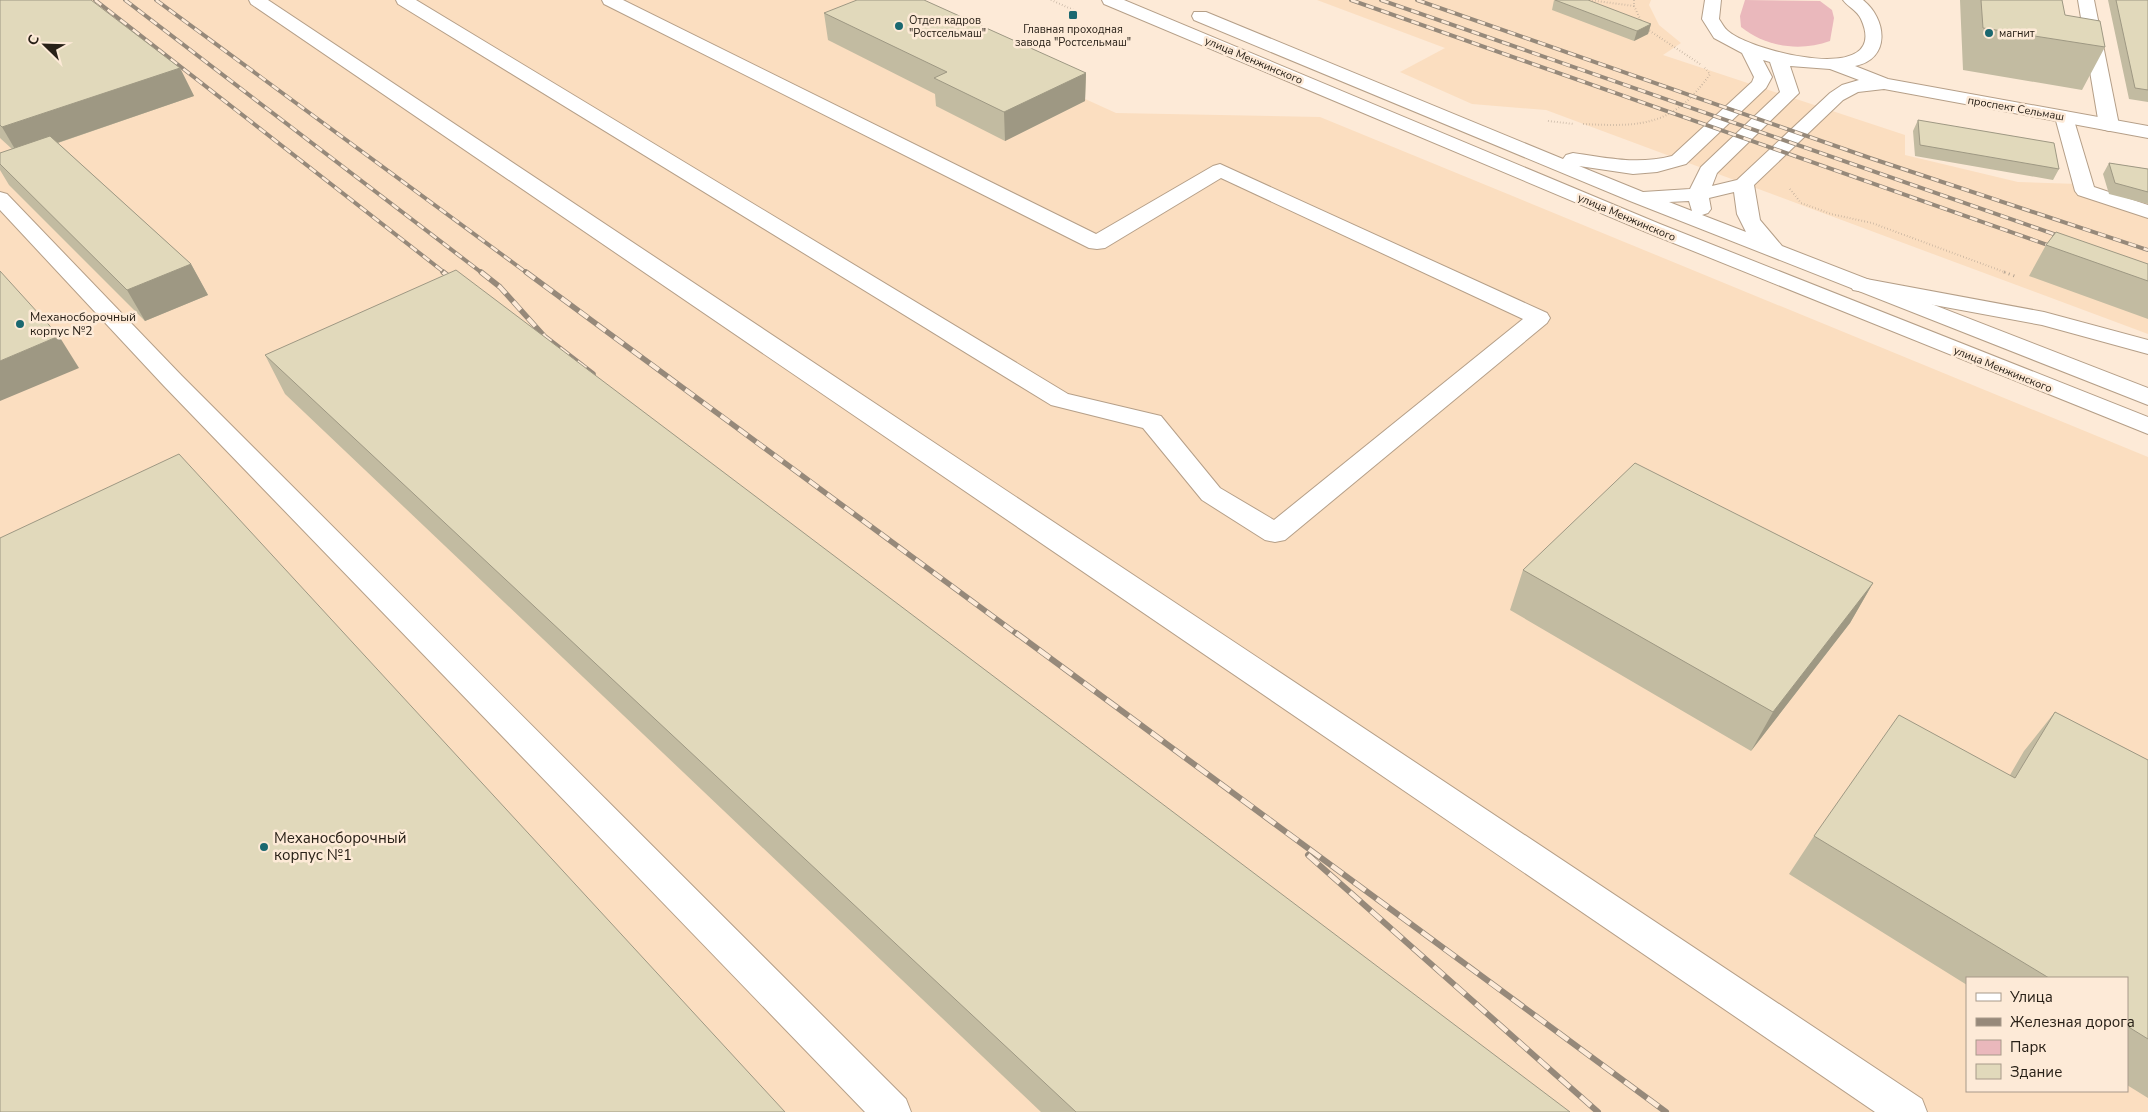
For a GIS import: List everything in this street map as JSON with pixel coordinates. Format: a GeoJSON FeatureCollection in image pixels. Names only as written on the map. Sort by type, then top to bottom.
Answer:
{"type":"FeatureCollection","features":[{"type":"Feature","properties":{"kind":"main road"},"geometry":{"type":"LineString","coordinates":[[257,0],[1908,1112]]}},
{"type":"Feature","properties":{"kind":"main road"},"geometry":{"type":"LineString","coordinates":[[404,0],[1060,400],[1152,422],[1210,494],[1276,532],[1539,318],[1220,170],[1097,243],[610,0]]}},
{"type":"Feature","properties":{"kind":"main road","name":"улица Менжинского"},"geometry":{"type":"LineString","coordinates":[[1110,0],[1763,273],[2148,426]]}},
{"type":"Feature","properties":{"kind":"main road"},"geometry":{"type":"LineString","coordinates":[[1713,0],[1709,14],[1715,30],[1732,43],[1750,51],[1778,58],[1834,64],[1884,84]]}},
{"type":"Feature","properties":{"kind":"main road"},"geometry":{"type":"LineString","coordinates":[[1834,64],[1861,59],[1870,48],[1873,39],[1868,17],[1863,9],[1851,0]]}},
{"type":"Feature","properties":{"kind":"main road"},"geometry":{"type":"LineString","coordinates":[[2086,0],[2109,126]]}},
{"type":"Feature","properties":{"kind":"main road","name":"улица Менжинского"},"geometry":{"type":"LineString","coordinates":[[1185,11],[1637,197],[2148,396]]}},
{"type":"Feature","properties":{"kind":"main road"},"geometry":{"type":"LineString","coordinates":[[1493,138],[1560,156],[1624,167],[1657,166],[1679,160],[1760,84],[1763,78],[1750,51]]}},
{"type":"Feature","properties":{"kind":"main road"},"geometry":{"type":"LineString","coordinates":[[1763,273],[1727,248],[1703,223],[1698,195],[1708,171],[1790,92],[1778,58]]}},
{"type":"Feature","properties":{"kind":"main road"},"geometry":{"type":"LineString","coordinates":[[1834,64],[1840,93]]}},
{"type":"Feature","properties":{"kind":"main road"},"geometry":{"type":"LineString","coordinates":[[1536,179],[1583,190],[1637,197],[1698,195],[1744,184],[1840,93],[1853,86],[1884,84]]}},
{"type":"Feature","properties":{"kind":"main road","name":"проспект Сельмаш"},"geometry":{"type":"LineString","coordinates":[[1884,84],[2148,132]]}},
{"type":"Feature","properties":{"kind":"main road"},"geometry":{"type":"LineString","coordinates":[[2064,117],[2085,191],[2148,212]]}},
{"type":"Feature","properties":{"kind":"main road"},"geometry":{"type":"LineString","coordinates":[[1553,162],[1602,174],[1638,180],[1686,178],[1708,171]]}},
{"type":"Feature","properties":{"kind":"main road"},"geometry":{"type":"LineString","coordinates":[[1744,184],[1746,214],[1754,231],[1776,252]]}},
{"type":"Feature","properties":{"kind":"main road"},"geometry":{"type":"LineString","coordinates":[[0,198],[173,381],[892,1112]]}},
{"type":"Feature","properties":{"kind":"main road"},"geometry":{"type":"LineString","coordinates":[[1857,284],[2044,319],[2148,347]]}},
{"type":"Feature","properties":{"kind":"path"},"geometry":{"type":"LineString","coordinates":[[1589,0],[1634,6]]}},
{"type":"Feature","properties":{"kind":"path"},"geometry":{"type":"LineString","coordinates":[[1541,119],[1608,125],[1660,120],[1702,87],[1710,74],[1704,67]]}},
{"type":"Feature","properties":{"kind":"path"},"geometry":{"type":"LineString","coordinates":[[1789,189],[1801,203],[1808,206],[1830,214],[1872,222],[2019,278]]}},
{"type":"Feature","properties":{"kind":"shaded area"},"geometry":{"type":"Polygon","coordinates":[[[0,0],[867,0],[1116,113],[1320,117],[2148,457],[2148,1112],[0,1112],[0,0]]]}},
{"type":"Feature","properties":{"kind":"shaded area"},"geometry":{"type":"Polygon","coordinates":[[[1317,0],[1651,0],[1649,5],[1659,25],[1681,43],[1663,55],[1905,135],[1905,155],[2018,182],[2079,184],[2148,203],[2148,334],[1546,110],[1472,104],[1400,72],[1445,48],[1317,0]]]}},
{"type":"Feature","properties":{"kind":"green space"},"geometry":{"type":"Polygon","coordinates":[[[1745,0],[1820,1],[1832,10],[1834,18],[1830,41],[1795,47],[1784,46],[1761,39],[1741,27],[1740,16],[1745,0]]]}},
{"type":"Feature","properties":{"kind":"building"},"geometry":{"type":"Polygon","coordinates":[[[0,0],[91,0],[180,68],[2,127],[0,125],[0,0]]]}},
{"type":"Feature","properties":{"kind":"building"},"geometry":{"type":"Polygon","coordinates":[[[857,0],[924,0],[1086,73],[1004,112],[934,78],[947,72],[824,13],[857,0]]]}},
{"type":"Feature","properties":{"kind":"building"},"geometry":{"type":"Polygon","coordinates":[[[1555,0],[1588,0],[1651,24],[1637,31],[1555,0]]]}},
{"type":"Feature","properties":{"kind":"building"},"geometry":{"type":"Polygon","coordinates":[[[1981,0],[2062,0],[2065,15],[2100,21],[2105,47],[1983,28],[1981,0]]]}},
{"type":"Feature","properties":{"kind":"building"},"geometry":{"type":"Polygon","coordinates":[[[2116,0],[2148,0],[2148,90],[2135,88],[2116,0]]]}},
{"type":"Feature","properties":{"kind":"building"},"geometry":{"type":"Polygon","coordinates":[[[1918,120],[2054,143],[2059,169],[1920,145],[1918,120]]]}},
{"type":"Feature","properties":{"kind":"building"},"geometry":{"type":"Polygon","coordinates":[[[50,136],[191,264],[127,290],[0,164],[0,153],[50,136]]]}},
{"type":"Feature","properties":{"kind":"building"},"geometry":{"type":"Polygon","coordinates":[[[2109,163],[2148,169],[2148,192],[2115,183],[2109,163]]]}},
{"type":"Feature","properties":{"kind":"building"},"geometry":{"type":"Polygon","coordinates":[[[2056,232],[2148,264],[2148,281],[2046,245],[2056,232]]]}},
{"type":"Feature","properties":{"kind":"building"},"geometry":{"type":"Polygon","coordinates":[[[456,270],[1570,1112],[1076,1112],[265,355],[456,270]]]}},
{"type":"Feature","properties":{"kind":"building"},"geometry":{"type":"Polygon","coordinates":[[[0,271],[59,336],[0,361],[0,271]]]}},
{"type":"Feature","properties":{"kind":"building","name":"Механосборочный корпус №1"},"geometry":{"type":"Polygon","coordinates":[[[179,454],[785,1112],[0,1112],[0,538],[179,454]]]}},
{"type":"Feature","properties":{"kind":"building"},"geometry":{"type":"Polygon","coordinates":[[[1635,463],[1873,583],[1773,712],[1523,570],[1635,463]]]}},
{"type":"Feature","properties":{"kind":"building"},"geometry":{"type":"Polygon","coordinates":[[[2055,712],[2148,760],[2148,1039],[2128,1027],[2128,977],[2047,977],[1814,836],[1899,715],[2015,778],[2055,712]]]}},
{"type":"Feature","properties":{"kind":"railway"},"geometry":{"type":"LineString","coordinates":[[95,0],[445,273]]}},
{"type":"Feature","properties":{"kind":"railway"},"geometry":{"type":"LineString","coordinates":[[125,0],[482,273]]}},
{"type":"Feature","properties":{"kind":"railway"},"geometry":{"type":"LineString","coordinates":[[156,0],[527,273]]}},
{"type":"Feature","properties":{"kind":"railway"},"geometry":{"type":"LineString","coordinates":[[1351,0],[2059,249]]}},
{"type":"Feature","properties":{"kind":"railway"},"geometry":{"type":"LineString","coordinates":[[1381,0],[2068,239]]}},
{"type":"Feature","properties":{"kind":"railway"},"geometry":{"type":"LineString","coordinates":[[1417,0],[1870,158],[2148,250]]}},
{"type":"Feature","properties":{"kind":"railway"},"geometry":{"type":"LineString","coordinates":[[443,272],[457,283]]}},
{"type":"Feature","properties":{"kind":"railway"},"geometry":{"type":"LineString","coordinates":[[481,272],[500,287],[545,337],[593,374]]}},
{"type":"Feature","properties":{"kind":"railway"},"geometry":{"type":"LineString","coordinates":[[526,272],[1018,635]]}},
{"type":"Feature","properties":{"kind":"railway"},"geometry":{"type":"LineString","coordinates":[[1016,633],[1666,1112]]}},
{"type":"Feature","properties":{"kind":"railway"},"geometry":{"type":"LineString","coordinates":[[1308,855],[1598,1112]]}},
{"type":"Feature","properties":{"kind":"place","name":"Главная проходная завода \"Ростсельмаш\""},"geometry":{"type":"Point","coordinates":[1073,15]}},
{"type":"Feature","properties":{"kind":"place","name":"Отдел кадров \"Ростсельмаш\""},"geometry":{"type":"Point","coordinates":[899,26]}},
{"type":"Feature","properties":{"kind":"place","name":"магнит"},"geometry":{"type":"Point","coordinates":[1989,33]}},
{"type":"Feature","properties":{"kind":"place","name":"Механосборочный корпус №2"},"geometry":{"type":"Point","coordinates":[20,324]}},
{"type":"Feature","properties":{"kind":"place","name":"Механосборочный корпус №1"},"geometry":{"type":"Point","coordinates":[264,847]}}]}
